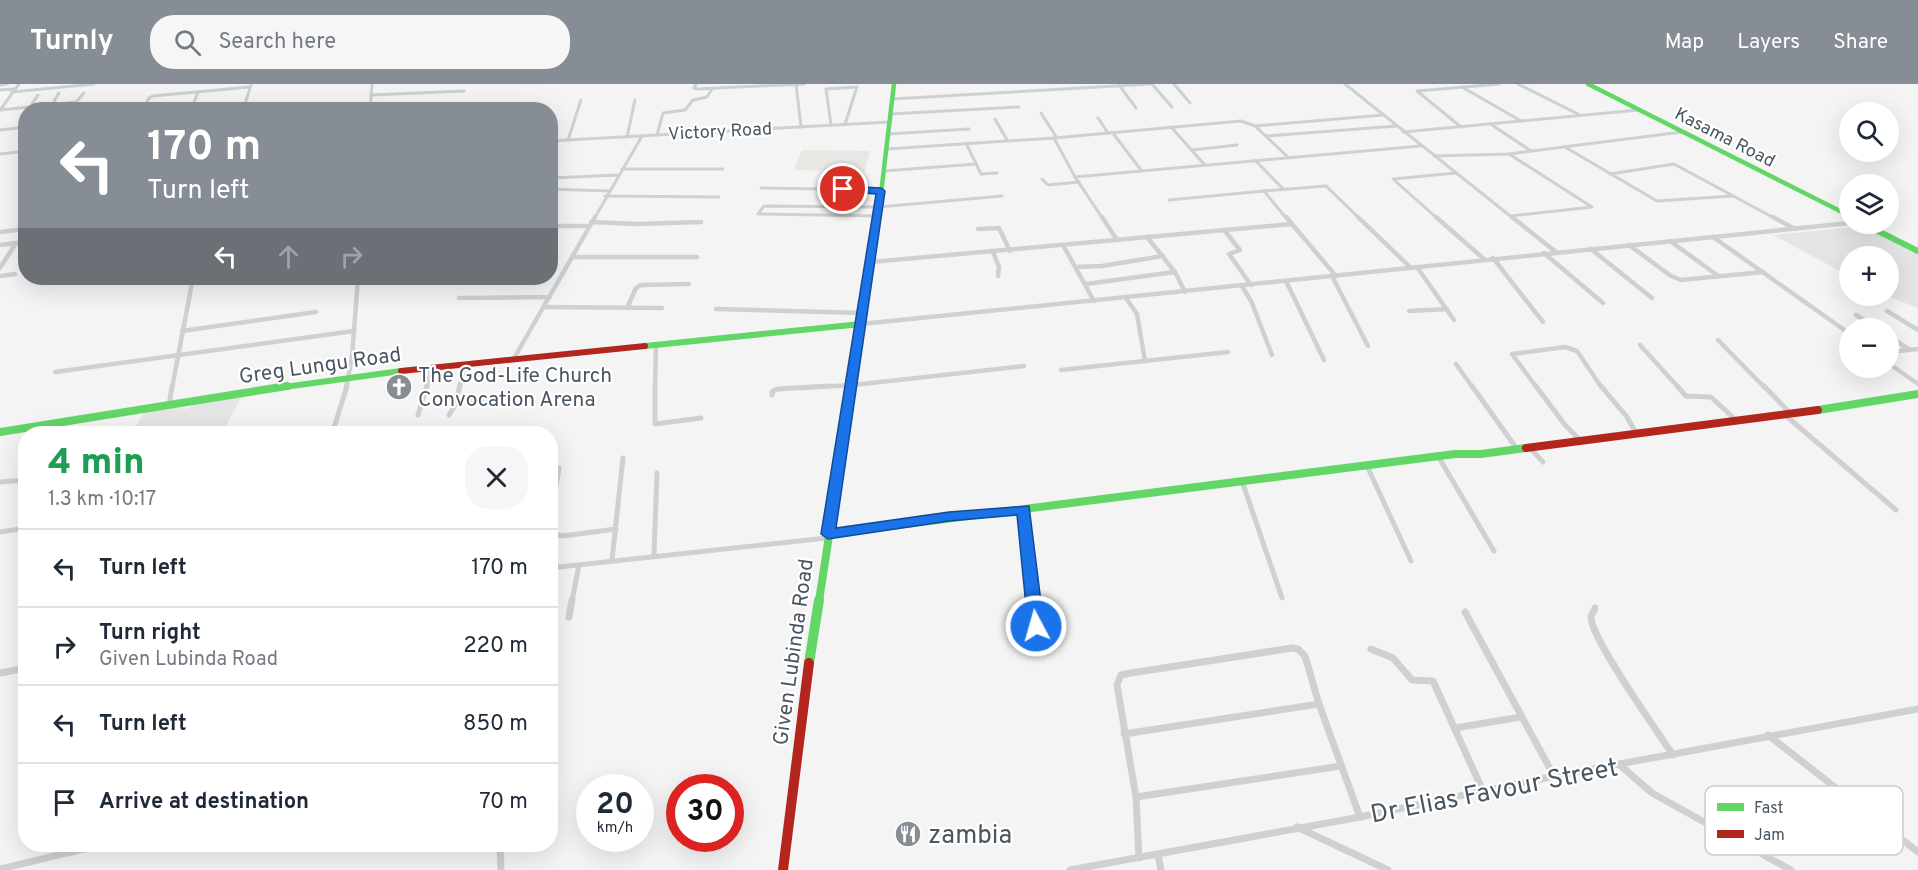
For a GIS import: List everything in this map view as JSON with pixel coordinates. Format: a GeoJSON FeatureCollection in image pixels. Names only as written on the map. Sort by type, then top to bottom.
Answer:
{"type":"FeatureCollection","features":[{"type":"Feature","properties":{"kind":"street"},"geometry":{"type":"LineString","coordinates":[[0,85],[7,84]]}},
{"type":"Feature","properties":{"kind":"street"},"geometry":{"type":"LineString","coordinates":[[0,110],[19,84]]}},
{"type":"Feature","properties":{"kind":"street"},"geometry":{"type":"LineString","coordinates":[[0,96],[13,92],[94,84]]}},
{"type":"Feature","properties":{"kind":"street"},"geometry":{"type":"LineString","coordinates":[[371,102],[372,84]]}},
{"type":"Feature","properties":{"kind":"street"},"geometry":{"type":"LineString","coordinates":[[696,84],[694,89],[804,84]]}},
{"type":"Feature","properties":{"kind":"street"},"geometry":{"type":"LineString","coordinates":[[796,84],[801,127]]}},
{"type":"Feature","properties":{"kind":"street","name":"Given Lubinda Road"},"geometry":{"type":"LineString","coordinates":[[783,870],[828,536],[878,216],[894,84]]}},
{"type":"Feature","properties":{"kind":"street"},"geometry":{"type":"LineString","coordinates":[[892,99],[1151,84],[1172,107]]}},
{"type":"Feature","properties":{"kind":"street"},"geometry":{"type":"LineString","coordinates":[[1174,84],[1190,104]]}},
{"type":"Feature","properties":{"kind":"street"},"geometry":{"type":"LineString","coordinates":[[1345,84],[1556,252]]}},
{"type":"Feature","properties":{"kind":"street"},"geometry":{"type":"LineString","coordinates":[[1461,127],[1417,91],[1460,85],[1499,84]]}},
{"type":"Feature","properties":{"kind":"street"},"geometry":{"type":"LineString","coordinates":[[1518,84],[1580,115]]}},
{"type":"Feature","properties":{"kind":"street","name":"Kasama Road"},"geometry":{"type":"LineString","coordinates":[[1588,84],[1839,210]]}},
{"type":"Feature","properties":{"kind":"street"},"geometry":{"type":"LineString","coordinates":[[1119,85],[1136,108]]}},
{"type":"Feature","properties":{"kind":"street"},"geometry":{"type":"LineString","coordinates":[[1460,85],[1523,122]]}},
{"type":"Feature","properties":{"kind":"street"},"geometry":{"type":"LineString","coordinates":[[148,102],[151,97],[250,86],[245,102]]}},
{"type":"Feature","properties":{"kind":"street"},"geometry":{"type":"LineString","coordinates":[[831,125],[826,89],[857,87],[845,124]]}},
{"type":"Feature","properties":{"kind":"street"},"geometry":{"type":"LineString","coordinates":[[657,135],[663,113],[685,110],[693,100],[707,97],[712,89]]}},
{"type":"Feature","properties":{"kind":"street"},"geometry":{"type":"LineString","coordinates":[[0,90],[13,92]]}},
{"type":"Feature","properties":{"kind":"street"},"geometry":{"type":"LineString","coordinates":[[371,95],[464,91]]}},
{"type":"Feature","properties":{"kind":"street"},"geometry":{"type":"LineString","coordinates":[[194,102],[198,92]]}},
{"type":"Feature","properties":{"kind":"street"},"geometry":{"type":"LineString","coordinates":[[54,102],[59,93]]}},
{"type":"Feature","properties":{"kind":"street"},"geometry":{"type":"LineString","coordinates":[[76,102],[84,93]]}},
{"type":"Feature","properties":{"kind":"street"},"geometry":{"type":"LineString","coordinates":[[33,102],[38,95]]}},
{"type":"Feature","properties":{"kind":"street"},"geometry":{"type":"LineString","coordinates":[[568,140],[581,100]]}},
{"type":"Feature","properties":{"kind":"street"},"geometry":{"type":"LineString","coordinates":[[627,136],[635,100]]}},
{"type":"Feature","properties":{"kind":"street","name":"Victory Road"},"geometry":{"type":"LineString","coordinates":[[558,141],[845,124],[1019,107]]}},
{"type":"Feature","properties":{"kind":"street"},"geometry":{"type":"LineString","coordinates":[[0,110],[18,108]]}},
{"type":"Feature","properties":{"kind":"street"},"geometry":{"type":"LineString","coordinates":[[1403,132],[1639,110]]}},
{"type":"Feature","properties":{"kind":"street"},"geometry":{"type":"LineString","coordinates":[[1041,113],[1075,177],[1117,240]]}},
{"type":"Feature","properties":{"kind":"street"},"geometry":{"type":"LineString","coordinates":[[1255,126],[1383,115]]}},
{"type":"Feature","properties":{"kind":"street"},"geometry":{"type":"LineString","coordinates":[[1098,118],[1141,170]]}},
{"type":"Feature","properties":{"kind":"street"},"geometry":{"type":"LineString","coordinates":[[995,119],[1007,140]]}},
{"type":"Feature","properties":{"kind":"street"},"geometry":{"type":"LineString","coordinates":[[887,149],[1055,138],[1235,121],[1248,122],[1255,126],[1288,157]]}},
{"type":"Feature","properties":{"kind":"street"},"geometry":{"type":"LineString","coordinates":[[1492,125],[1531,151]]}},
{"type":"Feature","properties":{"kind":"street"},"geometry":{"type":"LineString","coordinates":[[1267,136],[1397,126]]}},
{"type":"Feature","properties":{"kind":"street"},"geometry":{"type":"LineString","coordinates":[[1172,127],[1204,164]]}},
{"type":"Feature","properties":{"kind":"street"},"geometry":{"type":"LineString","coordinates":[[0,130],[18,128]]}},
{"type":"Feature","properties":{"kind":"street"},"geometry":{"type":"LineString","coordinates":[[888,134],[969,129]]}},
{"type":"Feature","properties":{"kind":"street"},"geometry":{"type":"LineString","coordinates":[[1434,156],[1509,154],[1682,132]]}},
{"type":"Feature","properties":{"kind":"street"},"geometry":{"type":"LineString","coordinates":[[558,282],[642,136]]}},
{"type":"Feature","properties":{"kind":"street"},"geometry":{"type":"LineString","coordinates":[[966,143],[981,174],[997,173]]}},
{"type":"Feature","properties":{"kind":"street"},"geometry":{"type":"LineString","coordinates":[[1192,150],[1237,145]]}},
{"type":"Feature","properties":{"kind":"street"},"geometry":{"type":"LineString","coordinates":[[1075,177],[1420,146]]}},
{"type":"Feature","properties":{"kind":"street"},"geometry":{"type":"LineString","coordinates":[[1564,147],[1663,202],[1734,195]]}},
{"type":"Feature","properties":{"kind":"street"},"geometry":{"type":"LineString","coordinates":[[0,154],[18,153]]}},
{"type":"Feature","properties":{"kind":"street"},"geometry":{"type":"LineString","coordinates":[[1509,154],[1592,207],[1511,216]]}},
{"type":"Feature","properties":{"kind":"street"},"geometry":{"type":"LineString","coordinates":[[1255,160],[1283,189]]}},
{"type":"Feature","properties":{"kind":"street"},"geometry":{"type":"LineString","coordinates":[[884,171],[976,164]]}},
{"type":"Feature","properties":{"kind":"street"},"geometry":{"type":"LineString","coordinates":[[1610,174],[1674,164],[1796,229]]}},
{"type":"Feature","properties":{"kind":"street"},"geometry":{"type":"LineString","coordinates":[[622,169],[723,168]]}},
{"type":"Feature","properties":{"kind":"street"},"geometry":{"type":"LineString","coordinates":[[1456,173],[1393,179],[1484,259]]}},
{"type":"Feature","properties":{"kind":"street"},"geometry":{"type":"LineString","coordinates":[[558,178],[618,175]]}},
{"type":"Feature","properties":{"kind":"street"},"geometry":{"type":"LineString","coordinates":[[1041,179],[1048,185],[1079,182]]}},
{"type":"Feature","properties":{"kind":"street"},"geometry":{"type":"LineString","coordinates":[[1169,200],[1326,186],[1414,267],[1454,320]]}},
{"type":"Feature","properties":{"kind":"street"},"geometry":{"type":"LineString","coordinates":[[761,188],[881,190]]}},
{"type":"Feature","properties":{"kind":"street"},"geometry":{"type":"LineString","coordinates":[[558,189],[609,191]]}},
{"type":"Feature","properties":{"kind":"street"},"geometry":{"type":"LineString","coordinates":[[1264,191],[1334,276],[1368,346]]}},
{"type":"Feature","properties":{"kind":"street"},"geometry":{"type":"LineString","coordinates":[[606,196],[719,197]]}},
{"type":"Feature","properties":{"kind":"street"},"geometry":{"type":"LineString","coordinates":[[878,216],[758,214],[764,206],[879,207],[1002,196]]}},
{"type":"Feature","properties":{"kind":"street"},"geometry":{"type":"LineString","coordinates":[[558,226],[701,222]]}},
{"type":"Feature","properties":{"kind":"street"},"geometry":{"type":"LineString","coordinates":[[871,262],[1292,224]]}},
{"type":"Feature","properties":{"kind":"street"},"geometry":{"type":"LineString","coordinates":[[861,324],[1839,224]]}},
{"type":"Feature","properties":{"kind":"street"},"geometry":{"type":"LineString","coordinates":[[978,228],[999,228],[1010,251]]}},
{"type":"Feature","properties":{"kind":"street"},"geometry":{"type":"LineString","coordinates":[[0,232],[18,230]]}},
{"type":"Feature","properties":{"kind":"street"},"geometry":{"type":"LineString","coordinates":[[1224,230],[1240,250],[1229,254],[1251,285]]}},
{"type":"Feature","properties":{"kind":"street"},"geometry":{"type":"LineString","coordinates":[[1884,234],[1918,251]]}},
{"type":"Feature","properties":{"kind":"street"},"geometry":{"type":"LineString","coordinates":[[1147,237],[1175,272],[1185,292]]}},
{"type":"Feature","properties":{"kind":"street"},"geometry":{"type":"LineString","coordinates":[[1713,237],[1839,326]]}},
{"type":"Feature","properties":{"kind":"street"},"geometry":{"type":"LineString","coordinates":[[1670,241],[1718,276]]}},
{"type":"Feature","properties":{"kind":"street"},"geometry":{"type":"LineString","coordinates":[[0,245],[16,243]]}},
{"type":"Feature","properties":{"kind":"street"},"geometry":{"type":"LineString","coordinates":[[0,268],[16,243]]}},
{"type":"Feature","properties":{"kind":"street"},"geometry":{"type":"LineString","coordinates":[[1063,245],[1094,301]]}},
{"type":"Feature","properties":{"kind":"street"},"geometry":{"type":"LineString","coordinates":[[1629,245],[1671,276],[1685,280],[1763,272]]}},
{"type":"Feature","properties":{"kind":"street"},"geometry":{"type":"LineString","coordinates":[[1591,249],[1652,298]]}},
{"type":"Feature","properties":{"kind":"street"},"geometry":{"type":"LineString","coordinates":[[993,252],[999,267],[998,276]]}},
{"type":"Feature","properties":{"kind":"street"},"geometry":{"type":"LineString","coordinates":[[1544,254],[1603,303]]}},
{"type":"Feature","properties":{"kind":"street"},"geometry":{"type":"LineString","coordinates":[[572,257],[697,256]]}},
{"type":"Feature","properties":{"kind":"street"},"geometry":{"type":"LineString","coordinates":[[1076,267],[1102,266],[1163,256]]}},
{"type":"Feature","properties":{"kind":"street"},"geometry":{"type":"LineString","coordinates":[[1493,258],[1543,322]]}},
{"type":"Feature","properties":{"kind":"street"},"geometry":{"type":"LineString","coordinates":[[1086,284],[1175,272]]}},
{"type":"Feature","properties":{"kind":"street"},"geometry":{"type":"LineString","coordinates":[[0,276],[15,274]]}},
{"type":"Feature","properties":{"kind":"street"},"geometry":{"type":"LineString","coordinates":[[1286,281],[1324,360]]}},
{"type":"Feature","properties":{"kind":"street"},"geometry":{"type":"LineString","coordinates":[[627,308],[636,288],[641,285],[689,284]]}},
{"type":"Feature","properties":{"kind":"street"},"geometry":{"type":"LineString","coordinates":[[169,406],[192,285]]}},
{"type":"Feature","properties":{"kind":"street"},"geometry":{"type":"LineString","coordinates":[[336,426],[351,376],[357,285]]}},
{"type":"Feature","properties":{"kind":"street"},"geometry":{"type":"LineString","coordinates":[[513,360],[557,285]]}},
{"type":"Feature","properties":{"kind":"street"},"geometry":{"type":"LineString","coordinates":[[1242,286],[1252,303],[1272,355]]}},
{"type":"Feature","properties":{"kind":"street"},"geometry":{"type":"LineString","coordinates":[[459,298],[550,297]]}},
{"type":"Feature","properties":{"kind":"street"},"geometry":{"type":"LineString","coordinates":[[1126,298],[1137,314],[1145,361]]}},
{"type":"Feature","properties":{"kind":"street"},"geometry":{"type":"LineString","coordinates":[[544,307],[662,308]]}},
{"type":"Feature","properties":{"kind":"street"},"geometry":{"type":"LineString","coordinates":[[716,309],[862,313]]}},
{"type":"Feature","properties":{"kind":"street"},"geometry":{"type":"LineString","coordinates":[[1409,311],[1447,309]]}},
{"type":"Feature","properties":{"kind":"street"},"geometry":{"type":"LineString","coordinates":[[1887,311],[1918,330]]}},
{"type":"Feature","properties":{"kind":"street"},"geometry":{"type":"LineString","coordinates":[[182,331],[316,312]]}},
{"type":"Feature","properties":{"kind":"street"},"geometry":{"type":"LineString","coordinates":[[1856,315],[1861,318]]}},
{"type":"Feature","properties":{"kind":"street","name":"Greg Lungu Road"},"geometry":{"type":"LineString","coordinates":[[39,426],[351,376],[861,324]]}},
{"type":"Feature","properties":{"kind":"street"},"geometry":{"type":"LineString","coordinates":[[55,372],[354,331]]}},
{"type":"Feature","properties":{"kind":"street"},"geometry":{"type":"LineString","coordinates":[[1718,340],[1788,414],[1896,510]]}},
{"type":"Feature","properties":{"kind":"street"},"geometry":{"type":"LineString","coordinates":[[1899,343],[1910,350]]}},
{"type":"Feature","properties":{"kind":"street"},"geometry":{"type":"LineString","coordinates":[[1641,345],[1686,396],[1712,397],[1737,421]]}},
{"type":"Feature","properties":{"kind":"street"},"geometry":{"type":"LineString","coordinates":[[656,346],[655,424],[701,418]]}},
{"type":"Feature","properties":{"kind":"street"},"geometry":{"type":"LineString","coordinates":[[1582,441],[1565,425],[1512,354],[1565,347],[1577,351],[1599,384],[1627,417],[1636,433]]}},
{"type":"Feature","properties":{"kind":"street"},"geometry":{"type":"LineString","coordinates":[[1899,351],[1918,349]]}},
{"type":"Feature","properties":{"kind":"street"},"geometry":{"type":"LineString","coordinates":[[1061,370],[1228,352]]}},
{"type":"Feature","properties":{"kind":"street"},"geometry":{"type":"LineString","coordinates":[[1456,364],[1517,449]]}},
{"type":"Feature","properties":{"kind":"street"},"geometry":{"type":"LineString","coordinates":[[449,414],[465,366]]}},
{"type":"Feature","properties":{"kind":"street"},"geometry":{"type":"LineString","coordinates":[[772,395],[772,392],[777,389],[853,385],[1024,366]]}},
{"type":"Feature","properties":{"kind":"street"},"geometry":{"type":"LineString","coordinates":[[418,415],[432,369]]}},
{"type":"Feature","properties":{"kind":"street"},"geometry":{"type":"LineString","coordinates":[[1899,371],[1918,384]]}},
{"type":"Feature","properties":{"kind":"street"},"geometry":{"type":"LineString","coordinates":[[558,567],[828,536],[949,516],[1024,510],[1438,456],[1530,448],[1788,414],[1918,394]]}},
{"type":"Feature","properties":{"kind":"street"},"geometry":{"type":"LineString","coordinates":[[454,402],[520,396]]}},
{"type":"Feature","properties":{"kind":"street","name":"Greg Lungu Road"},"geometry":{"type":"LineString","coordinates":[[0,432],[18,429]]}},
{"type":"Feature","properties":{"kind":"street"},"geometry":{"type":"LineString","coordinates":[[1530,448],[1543,462]]}},
{"type":"Feature","properties":{"kind":"street"},"geometry":{"type":"LineString","coordinates":[[1438,456],[1494,551]]}},
{"type":"Feature","properties":{"kind":"street"},"geometry":{"type":"LineString","coordinates":[[612,560],[623,458]]}},
{"type":"Feature","properties":{"kind":"street"},"geometry":{"type":"LineString","coordinates":[[1367,466],[1411,561]]}},
{"type":"Feature","properties":{"kind":"street"},"geometry":{"type":"LineString","coordinates":[[558,474],[559,468]]}},
{"type":"Feature","properties":{"kind":"street"},"geometry":{"type":"LineString","coordinates":[[654,555],[657,473]]}},
{"type":"Feature","properties":{"kind":"street"},"geometry":{"type":"LineString","coordinates":[[0,482],[18,481]]}},
{"type":"Feature","properties":{"kind":"street"},"geometry":{"type":"LineString","coordinates":[[1242,482],[1282,598]]}},
{"type":"Feature","properties":{"kind":"street"},"geometry":{"type":"LineString","coordinates":[[1024,510],[1036,626]]}},
{"type":"Feature","properties":{"kind":"street"},"geometry":{"type":"LineString","coordinates":[[0,532],[18,529]]}},
{"type":"Feature","properties":{"kind":"street"},"geometry":{"type":"LineString","coordinates":[[558,535],[616,529]]}},
{"type":"Feature","properties":{"kind":"street"},"geometry":{"type":"LineString","coordinates":[[569,617],[579,565]]}},
{"type":"Feature","properties":{"kind":"street"},"geometry":{"type":"LineString","coordinates":[[1595,608],[1591,616],[1594,630],[1636,702],[1673,755]]}},
{"type":"Feature","properties":{"kind":"street"},"geometry":{"type":"LineString","coordinates":[[1465,612],[1554,776]]}},
{"type":"Feature","properties":{"kind":"street"},"geometry":{"type":"LineString","coordinates":[[1139,858],[1137,798],[1124,734],[1118,679],[1121,675],[1131,673],[1298,649],[1305,656],[1319,704],[1360,817]]}},
{"type":"Feature","properties":{"kind":"street"},"geometry":{"type":"LineString","coordinates":[[1371,649],[1394,658],[1412,680],[1433,681],[1482,791]]}},
{"type":"Feature","properties":{"kind":"street"},"geometry":{"type":"LineString","coordinates":[[0,673],[18,670]]}},
{"type":"Feature","properties":{"kind":"street"},"geometry":{"type":"LineString","coordinates":[[1124,734],[1319,704]]}},
{"type":"Feature","properties":{"kind":"street","name":"Dr Elias Favour Street"},"geometry":{"type":"LineString","coordinates":[[1070,870],[1360,817],[1554,776],[1768,735],[1918,709]]}},
{"type":"Feature","properties":{"kind":"street"},"geometry":{"type":"LineString","coordinates":[[1455,728],[1521,717]]}},
{"type":"Feature","properties":{"kind":"street"},"geometry":{"type":"LineString","coordinates":[[1768,735],[1833,786]]}},
{"type":"Feature","properties":{"kind":"street"},"geometry":{"type":"LineString","coordinates":[[1137,798],[1341,765]]}},
{"type":"Feature","properties":{"kind":"street"},"geometry":{"type":"LineString","coordinates":[[1620,765],[1652,793],[1705,822]]}},
{"type":"Feature","properties":{"kind":"street"},"geometry":{"type":"LineString","coordinates":[[1297,827],[1388,870]]}},
{"type":"Feature","properties":{"kind":"street"},"geometry":{"type":"LineString","coordinates":[[1903,840],[1918,852]]}},
{"type":"Feature","properties":{"kind":"street"},"geometry":{"type":"LineString","coordinates":[[0,869],[71,852]]}},
{"type":"Feature","properties":{"kind":"street"},"geometry":{"type":"LineString","coordinates":[[500,852],[501,870]]}},
{"type":"Feature","properties":{"kind":"street"},"geometry":{"type":"LineString","coordinates":[[1158,854],[1161,870]]}},
{"type":"Feature","properties":{"kind":"street"},"geometry":{"type":"LineString","coordinates":[[1764,855],[1791,870]]}},
{"type":"Feature","properties":{"kind":"shaded area"},"geometry":{"type":"Polygon","coordinates":[[[802,150],[870,151],[865,171],[794,170],[802,150]]]}},
{"type":"Feature","properties":{"kind":"shaded area"},"geometry":{"type":"Polygon","coordinates":[[[1839,228],[1839,234],[1879,234],[1918,253],[1918,308],[1899,301],[1899,246],[1839,246],[1839,271],[1773,235],[1839,228]]]}},
{"type":"Feature","properties":{"kind":"shaded area"},"geometry":{"type":"Polygon","coordinates":[[[243,394],[226,426],[136,426],[146,409],[174,407],[186,409],[198,403],[243,394]]]}},
{"type":"Feature","properties":{"kind":"traffic: fast"},"geometry":{"type":"LineString","coordinates":[[809,663],[878,216],[894,84]]}},
{"type":"Feature","properties":{"kind":"traffic: fast"},"geometry":{"type":"LineString","coordinates":[[1588,84],[1839,210]]}},
{"type":"Feature","properties":{"kind":"traffic: fast"},"geometry":{"type":"LineString","coordinates":[[1884,234],[1918,251]]}},
{"type":"Feature","properties":{"kind":"traffic: fast"},"geometry":{"type":"LineString","coordinates":[[645,346],[861,324]]}},
{"type":"Feature","properties":{"kind":"traffic: fast"},"geometry":{"type":"LineString","coordinates":[[38,426],[351,376],[401,371]]}},
{"type":"Feature","properties":{"kind":"traffic: fast"},"geometry":{"type":"LineString","coordinates":[[1818,410],[1918,394]]}},
{"type":"Feature","properties":{"kind":"traffic: fast"},"geometry":{"type":"LineString","coordinates":[[0,432],[18,429]]}},
{"type":"Feature","properties":{"kind":"traffic: fast"},"geometry":{"type":"LineString","coordinates":[[828,534],[1455,454],[1481,454],[1526,448]]}},
{"type":"Feature","properties":{"kind":"traffic: jam"},"geometry":{"type":"LineString","coordinates":[[401,371],[645,346]]}},
{"type":"Feature","properties":{"kind":"traffic: jam"},"geometry":{"type":"LineString","coordinates":[[1526,448],[1818,410]]}},
{"type":"Feature","properties":{"kind":"traffic: jam"},"geometry":{"type":"LineString","coordinates":[[783,870],[809,663]]}},
{"type":"Feature","properties":{"kind":"place","name":"The God-Life Church Convocation Arena"},"geometry":{"type":"Point","coordinates":[399,387]}},
{"type":"Feature","properties":{"kind":"place","name":"zambia"},"geometry":{"type":"Point","coordinates":[908,834]}},
{"type":"Feature","properties":{"kind":"route"},"geometry":{"type":"LineString","coordinates":[[843,189],[881,191],[853,385],[828,534],[949,516],[1024,510],[1036,626]]}}]}
